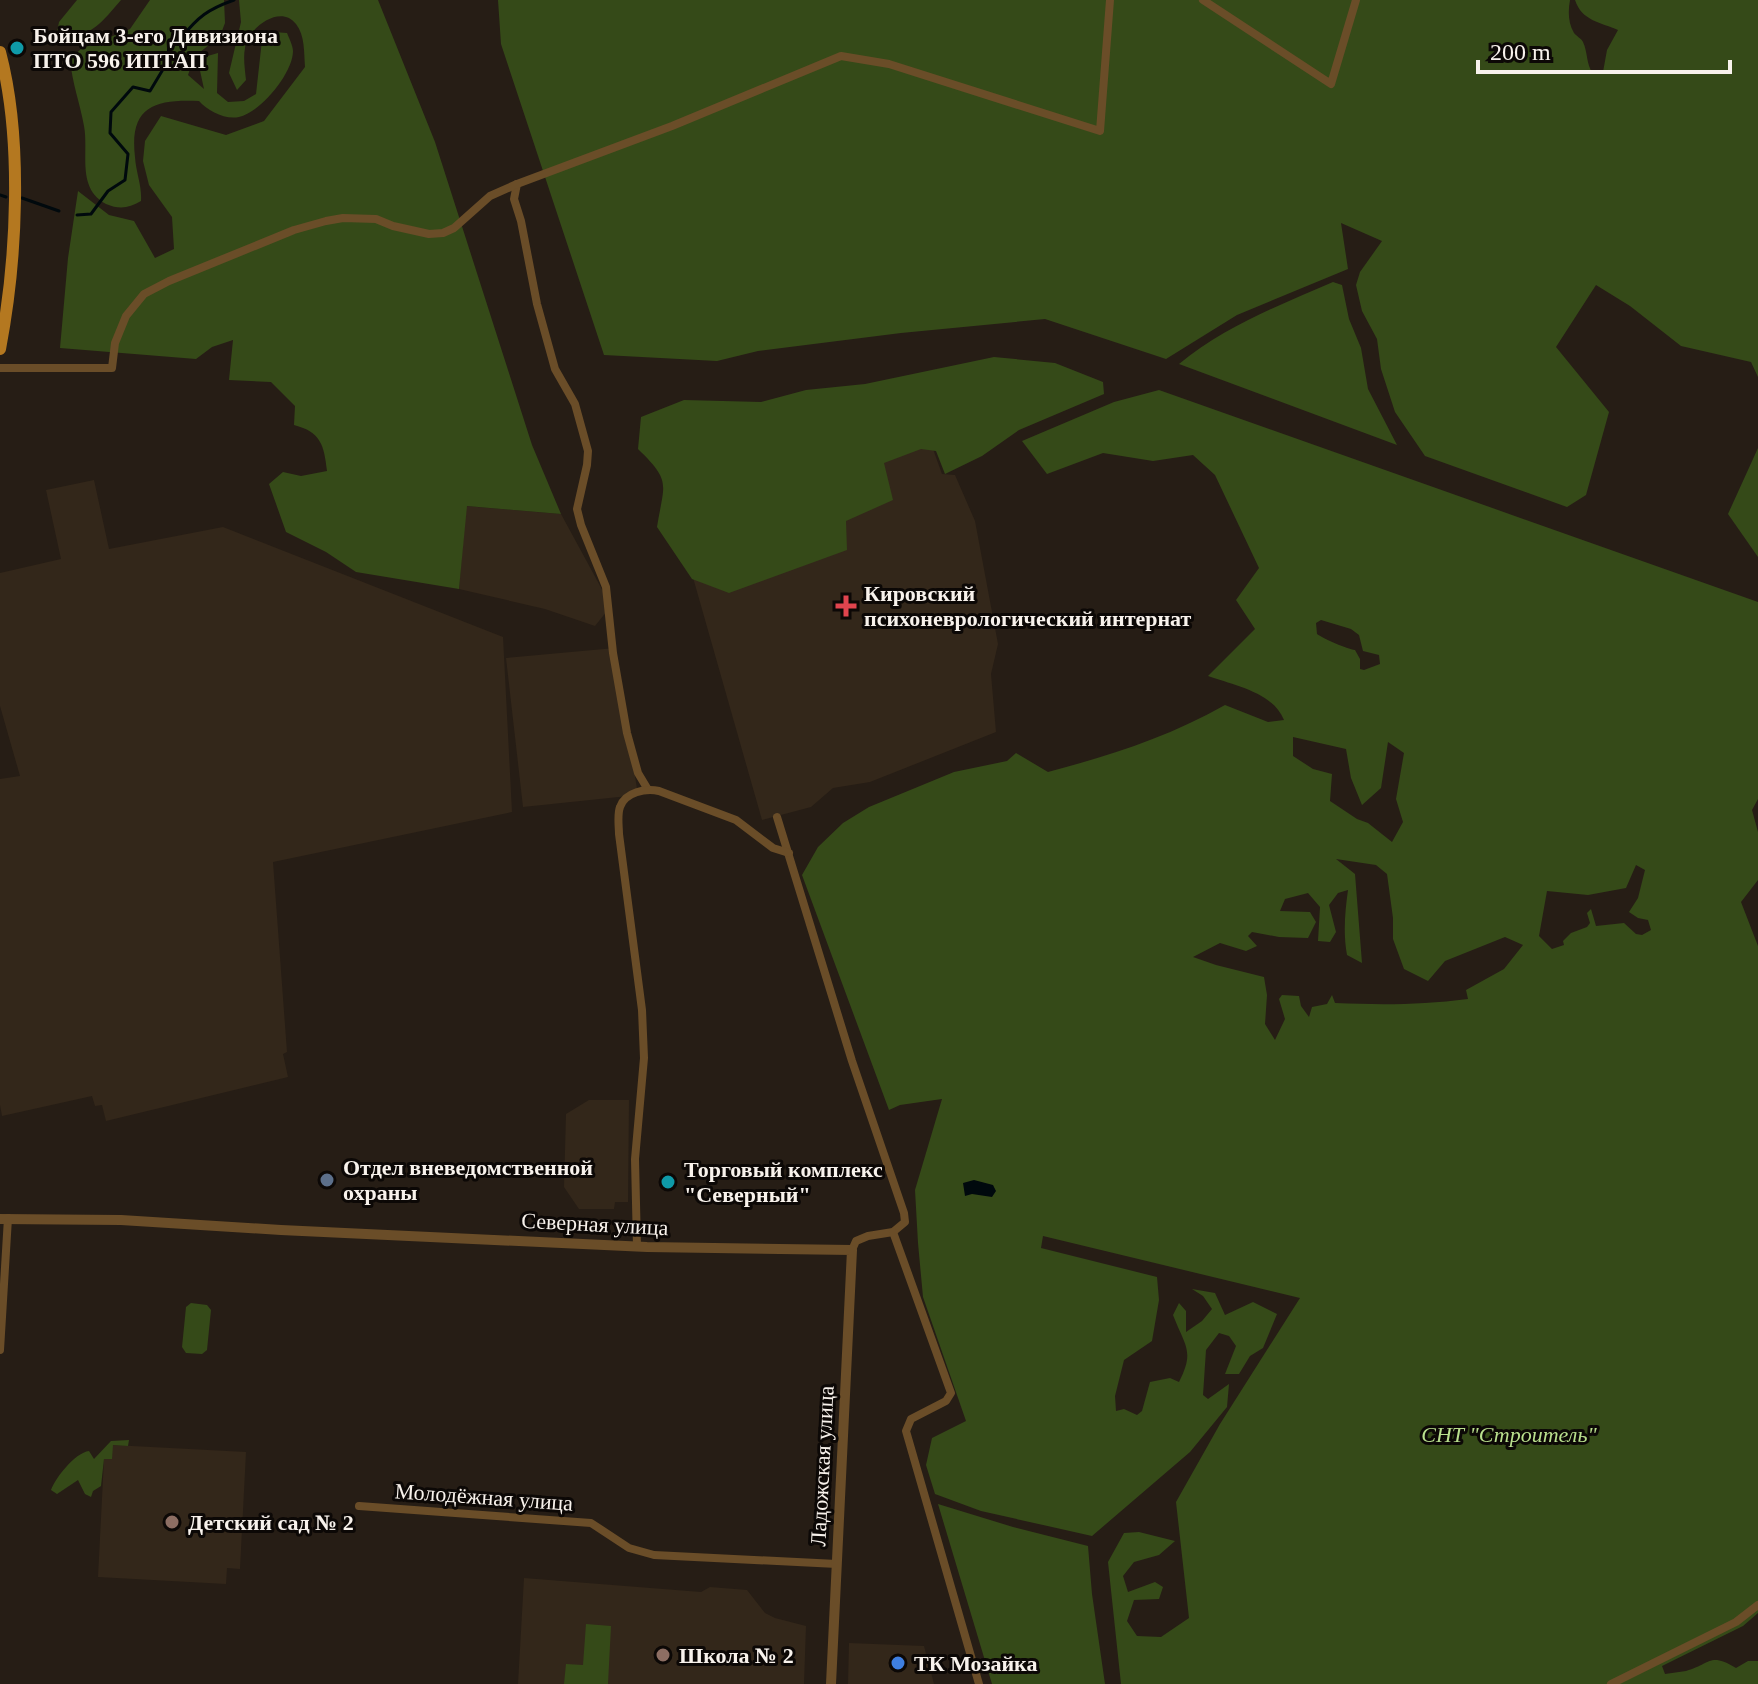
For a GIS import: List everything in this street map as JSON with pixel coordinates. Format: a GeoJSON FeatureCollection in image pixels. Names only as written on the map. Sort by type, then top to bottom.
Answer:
{"type":"FeatureCollection","features":[{"type":"Feature","properties":{"kind":"main road"},"geometry":{"type":"LineString","coordinates":[[0,52],[10,111],[14,193],[7,304],[0,349]]}},
{"type":"Feature","properties":{"kind":"street"},"geometry":{"type":"LineString","coordinates":[[0,368],[112,368],[115,343],[126,316],[144,294],[169,281],[205,269],[294,230],[343,218],[376,219],[429,234],[443,233],[454,228],[490,196],[672,126],[841,56],[889,64],[1100,131],[1110,0]]}},
{"type":"Feature","properties":{"kind":"street"},"geometry":{"type":"LineString","coordinates":[[1203,0],[1331,84],[1356,0]]}},
{"type":"Feature","properties":{"kind":"street"},"geometry":{"type":"LineString","coordinates":[[517,184],[514,199],[537,304],[555,369],[575,404],[588,451],[577,509],[606,587],[613,653],[627,733],[638,773],[647,788],[728,817],[773,848],[789,853]]}},
{"type":"Feature","properties":{"kind":"street"},"geometry":{"type":"LineString","coordinates":[[637,1247],[635,1159],[644,1058],[642,1010],[619,834],[620,807],[627,798],[647,788]]}},
{"type":"Feature","properties":{"kind":"street"},"geometry":{"type":"LineString","coordinates":[[777,817],[852,1061],[904,1213],[905,1222],[893,1232],[856,1241],[852,1250]]}},
{"type":"Feature","properties":{"kind":"street"},"geometry":{"type":"LineString","coordinates":[[0,1350],[4,1218]]}},
{"type":"Feature","properties":{"kind":"street","name":"Северная улица"},"geometry":{"type":"LineString","coordinates":[[4,1218],[136,1221],[637,1247],[852,1250]]}},
{"type":"Feature","properties":{"kind":"street"},"geometry":{"type":"LineString","coordinates":[[893,1232],[951,1393],[946,1401],[911,1419],[906,1431],[979,1684]]}},
{"type":"Feature","properties":{"kind":"street","name":"Ладожская улица"},"geometry":{"type":"LineString","coordinates":[[831,1684],[852,1250]]}},
{"type":"Feature","properties":{"kind":"street","name":"Молодёжная улица"},"geometry":{"type":"LineString","coordinates":[[359,1506],[591,1523],[629,1548],[654,1555],[837,1564]]}},
{"type":"Feature","properties":{"kind":"street"},"geometry":{"type":"LineString","coordinates":[[1611,1684],[1736,1622],[1758,1605]]}},
{"type":"Feature","properties":{"kind":"shaded area","name":"Кировский психоневрологический интернат"},"geometry":{"type":"Polygon","coordinates":[[[929,438],[942,474],[955,475],[975,521],[998,644],[991,674],[996,732],[870,782],[833,788],[811,807],[762,820],[688,560],[889,487],[881,454],[929,438]]]}},
{"type":"Feature","properties":{"kind":"shaded area"},"geometry":{"type":"Polygon","coordinates":[[[94,480],[109,549],[223,527],[503,637],[512,812],[273,862],[287,1052],[283,1054],[288,1077],[106,1121],[102,1105],[95,1106],[92,1096],[2,1116],[0,779],[20,776],[0,706],[0,573],[61,559],[46,490],[94,480]]]}},
{"type":"Feature","properties":{"kind":"shaded area"},"geometry":{"type":"Polygon","coordinates":[[[466,506],[561,514],[611,606],[595,626],[545,609],[459,589],[466,506]]]}},
{"type":"Feature","properties":{"kind":"shaded area"},"geometry":{"type":"Polygon","coordinates":[[[615,648],[638,795],[523,807],[506,658],[615,648]]]}},
{"type":"Feature","properties":{"kind":"shaded area"},"geometry":{"type":"Polygon","coordinates":[[[589,1100],[629,1100],[628,1202],[615,1202],[614,1209],[579,1209],[564,1187],[566,1114],[589,1100]]]}},
{"type":"Feature","properties":{"kind":"shaded area"},"geometry":{"type":"Polygon","coordinates":[[[974,1180],[993,1185],[996,1191],[992,1197],[965,1196],[963,1183],[974,1180]]]}},
{"type":"Feature","properties":{"kind":"shaded area","name":"Детский сад № 2"},"geometry":{"type":"Polygon","coordinates":[[[113,1445],[246,1452],[240,1569],[227,1568],[226,1584],[98,1577],[104,1459],[113,1445]]]}},
{"type":"Feature","properties":{"kind":"shaded area","name":"Школа № 2"},"geometry":{"type":"Polygon","coordinates":[[[524,1578],[701,1592],[710,1587],[747,1590],[765,1613],[806,1626],[804,1684],[518,1684],[524,1578]]]}},
{"type":"Feature","properties":{"kind":"shaded area"},"geometry":{"type":"Polygon","coordinates":[[[849,1643],[924,1646],[934,1684],[848,1684],[849,1643]]]}},
{"type":"Feature","properties":{"kind":"green space"},"geometry":{"type":"Polygon","coordinates":[[[77,0],[121,0],[90,31],[64,40],[57,32],[59,22],[77,0]]]}},
{"type":"Feature","properties":{"kind":"green space"},"geometry":{"type":"Polygon","coordinates":[[[150,0],[224,0],[225,23],[220,36],[194,57],[188,75],[204,89],[199,66],[204,57],[218,53],[217,93],[228,102],[244,101],[256,94],[262,40],[273,32],[287,33],[293,49],[292,60],[282,80],[266,100],[248,114],[228,117],[217,114],[199,101],[170,102],[148,109],[136,126],[134,140],[141,201],[120,208],[106,204],[97,197],[87,179],[84,126],[70,59],[81,49],[130,29],[150,0]]]}},
{"type":"Feature","properties":{"kind":"green space"},"geometry":{"type":"Polygon","coordinates":[[[239,0],[378,0],[435,142],[532,445],[561,514],[467,506],[459,589],[356,572],[326,552],[286,532],[269,484],[283,472],[301,476],[327,471],[324,454],[316,436],[294,425],[295,406],[271,382],[229,380],[233,340],[212,347],[196,359],[60,348],[78,191],[109,215],[134,221],[155,258],[174,249],[172,217],[149,185],[143,161],[145,141],[161,116],[226,135],[264,121],[305,67],[304,44],[299,28],[289,18],[273,17],[258,27],[247,41],[244,56],[246,80],[237,90],[229,73],[241,22],[239,0]]]}},
{"type":"Feature","properties":{"kind":"green space"},"geometry":{"type":"Polygon","coordinates":[[[498,0],[1570,0],[1571,25],[1583,42],[1593,74],[1603,72],[1607,50],[1618,30],[1587,17],[1575,0],[1758,0],[1758,377],[1751,362],[1681,346],[1630,306],[1596,285],[1556,347],[1609,412],[1586,495],[1567,507],[1425,456],[1395,412],[1381,369],[1377,339],[1362,311],[1356,285],[1360,272],[1382,241],[1341,223],[1348,269],[1237,315],[1166,359],[1045,319],[758,351],[717,361],[604,355],[501,44],[498,0]]]}},
{"type":"Feature","properties":{"kind":"green space"},"geometry":{"type":"Polygon","coordinates":[[[1333,282],[1342,285],[1349,319],[1361,348],[1368,389],[1397,445],[1179,364],[1234,327],[1333,282]]]}},
{"type":"Feature","properties":{"kind":"green space"},"geometry":{"type":"Polygon","coordinates":[[[994,357],[1055,363],[1103,382],[1104,394],[1019,430],[982,456],[945,474],[936,451],[921,449],[884,463],[893,500],[846,521],[847,550],[729,593],[692,579],[657,527],[663,484],[656,469],[638,449],[641,417],[684,400],[761,402],[806,390],[865,384],[994,357]]]}},
{"type":"Feature","properties":{"kind":"green space","name":"СНТ \"Строитель\""},"geometry":{"type":"Polygon","coordinates":[[[1159,390],[1758,602],[1758,799],[1752,810],[1758,832],[1758,880],[1741,902],[1758,946],[1758,1613],[1743,1626],[1662,1666],[1665,1674],[1686,1671],[1715,1660],[1736,1668],[1748,1661],[1758,1661],[1758,1684],[1121,1684],[1108,1562],[1124,1533],[1139,1532],[1175,1541],[1159,1555],[1134,1562],[1123,1576],[1128,1592],[1155,1582],[1163,1587],[1159,1599],[1134,1600],[1127,1621],[1137,1636],[1161,1637],[1189,1618],[1176,1502],[1220,1424],[1300,1298],[1043,1236],[1041,1248],[1157,1277],[1159,1300],[1152,1341],[1124,1360],[1115,1396],[1116,1411],[1124,1409],[1137,1415],[1142,1411],[1150,1382],[1170,1378],[1179,1382],[1187,1355],[1173,1315],[1179,1303],[1186,1311],[1186,1332],[1212,1309],[1203,1296],[1192,1289],[1215,1293],[1225,1315],[1253,1302],[1277,1314],[1263,1348],[1250,1356],[1239,1374],[1225,1374],[1236,1346],[1229,1336],[1219,1333],[1206,1350],[1203,1395],[1208,1399],[1229,1384],[1227,1407],[1190,1452],[1092,1536],[981,1511],[935,1494],[926,1465],[932,1438],[966,1421],[923,1297],[918,1243],[915,1190],[942,1099],[900,1105],[889,1110],[802,875],[818,847],[843,823],[869,807],[954,772],[1007,761],[1016,753],[1048,772],[1139,744],[1225,705],[1268,722],[1284,720],[1279,710],[1262,696],[1208,676],[1255,629],[1236,600],[1259,568],[1215,475],[1193,455],[1153,461],[1103,453],[1047,474],[1022,441],[1114,402],[1159,390]],[[1321,620],[1316,623],[1317,634],[1355,650],[1360,659],[1360,669],[1380,664],[1379,655],[1363,651],[1359,635],[1351,629],[1321,620]],[[1293,737],[1293,756],[1313,769],[1332,774],[1330,801],[1368,823],[1392,842],[1403,822],[1396,799],[1404,753],[1388,742],[1381,788],[1362,805],[1351,778],[1346,749],[1293,737]],[[1336,859],[1355,874],[1362,963],[1347,955],[1345,922],[1348,890],[1338,893],[1329,905],[1336,932],[1330,942],[1318,941],[1320,907],[1308,893],[1285,899],[1280,911],[1310,912],[1316,922],[1308,938],[1252,932],[1248,936],[1257,946],[1246,951],[1220,943],[1193,957],[1264,977],[1267,995],[1265,1024],[1275,1040],[1285,1019],[1279,999],[1282,995],[1299,996],[1301,1006],[1309,1017],[1312,1007],[1327,1004],[1332,995],[1335,1003],[1352,1004],[1468,999],[1466,990],[1504,969],[1523,945],[1505,937],[1445,961],[1428,981],[1404,969],[1393,939],[1387,874],[1376,865],[1336,859]],[[1636,865],[1626,888],[1588,895],[1547,891],[1539,936],[1552,949],[1564,945],[1563,941],[1571,933],[1590,923],[1587,913],[1591,909],[1596,926],[1624,923],[1636,934],[1642,935],[1651,930],[1648,920],[1629,912],[1638,898],[1645,870],[1636,865]]]}},
{"type":"Feature","properties":{"kind":"green space"},"geometry":{"type":"Polygon","coordinates":[[[1758,448],[1758,557],[1728,514],[1758,448]]]}},
{"type":"Feature","properties":{"kind":"green space"},"geometry":{"type":"Polygon","coordinates":[[[191,1303],[207,1305],[211,1310],[207,1350],[202,1354],[186,1353],[182,1347],[186,1307],[191,1303]]]}},
{"type":"Feature","properties":{"kind":"green space"},"geometry":{"type":"Polygon","coordinates":[[[129,1440],[128,1446],[113,1445],[112,1459],[104,1459],[101,1486],[93,1491],[91,1497],[85,1494],[78,1480],[57,1494],[51,1490],[62,1472],[78,1456],[89,1451],[94,1459],[111,1441],[129,1440]]]}},
{"type":"Feature","properties":{"kind":"green space"},"geometry":{"type":"Polygon","coordinates":[[[938,1504],[1088,1546],[1105,1684],[992,1684],[938,1504]]]}},
{"type":"Feature","properties":{"kind":"green space"},"geometry":{"type":"Polygon","coordinates":[[[586,1624],[611,1626],[608,1684],[564,1684],[566,1664],[583,1665],[586,1624]]]}},
{"type":"Feature","properties":{"kind":"waterway"},"geometry":{"type":"LineString","coordinates":[[77,215],[91,214],[108,191],[125,180],[128,154],[110,133],[111,112],[133,87],[150,91],[168,61],[169,40],[181,38],[204,14],[234,0]]}},
{"type":"Feature","properties":{"kind":"waterway"},"geometry":{"type":"LineString","coordinates":[[0,195],[6,197]]}},
{"type":"Feature","properties":{"kind":"waterway"},"geometry":{"type":"LineString","coordinates":[[22,198],[59,211]]}},
{"type":"Feature","properties":{"kind":"place","name":"Бойцам 3-его Дивизиона ПТО 596 ИПТАП"},"geometry":{"type":"Point","coordinates":[17,48]}},
{"type":"Feature","properties":{"kind":"place","name":"Кировский психоневрологический интернат"},"geometry":{"type":"Point","coordinates":[846,606]}},
{"type":"Feature","properties":{"kind":"place","name":"Отдел вневедомственной охраны"},"geometry":{"type":"Point","coordinates":[327,1180]}},
{"type":"Feature","properties":{"kind":"place","name":"Торговый комплекс \"Северный\""},"geometry":{"type":"Point","coordinates":[668,1182]}},
{"type":"Feature","properties":{"kind":"place","name":"Детский сад № 2"},"geometry":{"type":"Point","coordinates":[172,1522]}},
{"type":"Feature","properties":{"kind":"place","name":"Школа № 2"},"geometry":{"type":"Point","coordinates":[663,1655]}},
{"type":"Feature","properties":{"kind":"place","name":"ТК Мозайка"},"geometry":{"type":"Point","coordinates":[898,1663]}}]}
